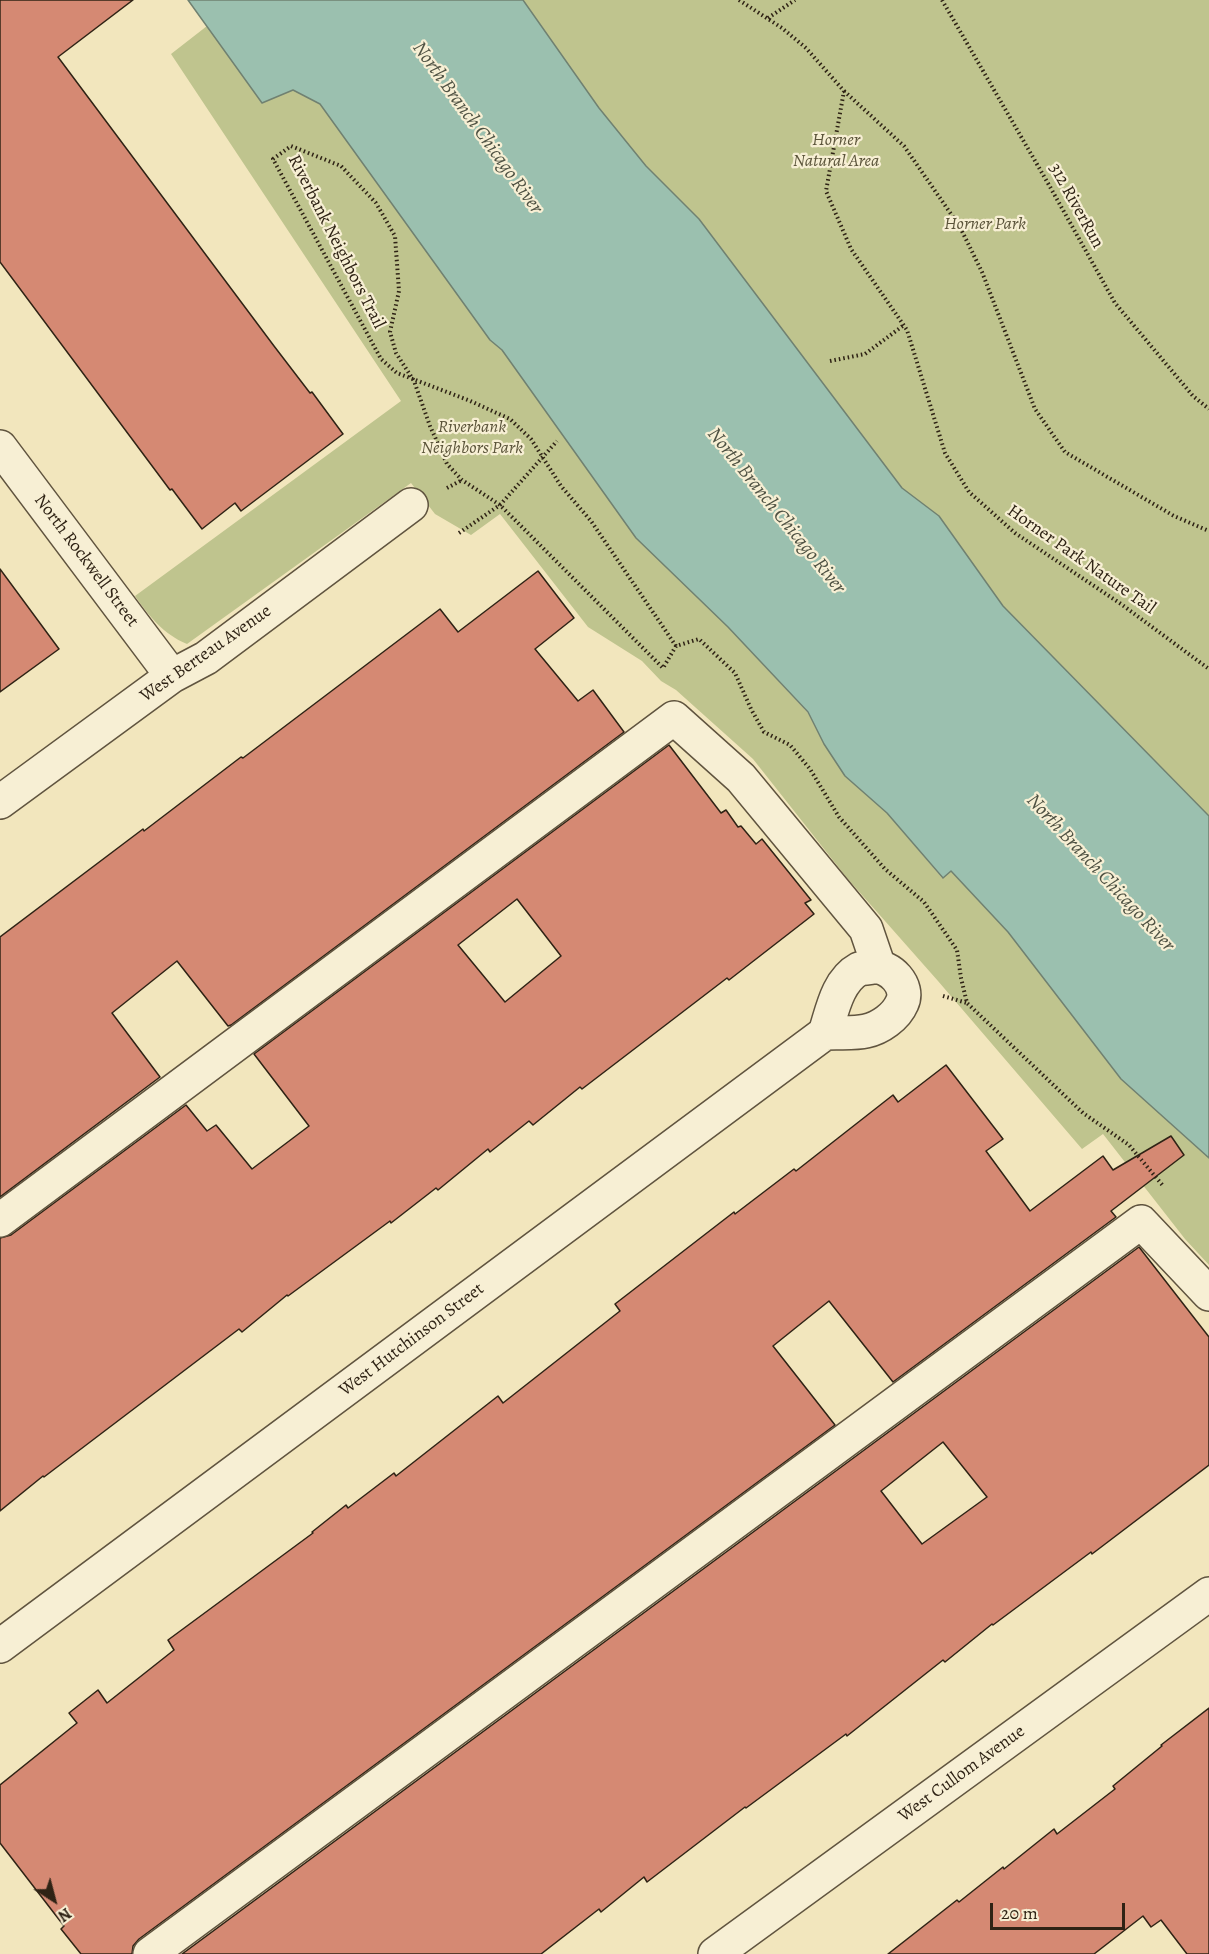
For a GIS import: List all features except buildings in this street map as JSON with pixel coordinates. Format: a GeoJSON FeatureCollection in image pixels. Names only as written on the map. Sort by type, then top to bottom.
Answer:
{"type":"FeatureCollection","features":[{"type":"Feature","properties":{"kind":"street","name":"North Rockwell Street"},"geometry":{"type":"LineString","coordinates":[[0,447],[172,676]]}},
{"type":"Feature","properties":{"kind":"street","name":"West Berteau Avenue"},"geometry":{"type":"LineString","coordinates":[[0,802],[172,676],[206,658],[411,505]]}},
{"type":"Feature","properties":{"kind":"street"},"geometry":{"type":"LineString","coordinates":[[0,1220],[674,718],[741,778],[756,795],[866,929],[879,966]]}},
{"type":"Feature","properties":{"kind":"street"},"geometry":{"type":"LineString","coordinates":[[879,966],[892,972],[902,985],[903,1002],[889,1020],[867,1031],[825,1033],[836,997],[845,982],[860,969],[879,966]]}},
{"type":"Feature","properties":{"kind":"street","name":"West Hutchinson Street"},"geometry":{"type":"LineString","coordinates":[[0,1646],[825,1033]]}},
{"type":"Feature","properties":{"kind":"street"},"geometry":{"type":"LineString","coordinates":[[150,1954],[1141,1222],[1209,1294]]}},
{"type":"Feature","properties":{"kind":"street","name":"West Cullom Avenue"},"geometry":{"type":"LineString","coordinates":[[715,1954],[1209,1594]]}},
{"type":"Feature","properties":{"kind":"path"},"geometry":{"type":"LineString","coordinates":[[739,0],[768,18],[806,48],[844,91],[904,146],[960,227],[982,272],[1035,409],[1065,452],[1174,516],[1209,531]]}},
{"type":"Feature","properties":{"kind":"path"},"geometry":{"type":"LineString","coordinates":[[768,18],[795,0]]}},
{"type":"Feature","properties":{"kind":"path","name":"312 RiverRun"},"geometry":{"type":"LineString","coordinates":[[942,0],[1115,303],[1193,396],[1209,409]]}},
{"type":"Feature","properties":{"kind":"path","name":"Horner Park Nature Tail"},"geometry":{"type":"LineString","coordinates":[[844,91],[826,191],[851,249],[904,325],[945,453],[969,492],[1015,533],[1122,603],[1209,669]]}},
{"type":"Feature","properties":{"kind":"path","name":"Riverbank Neighbors Trail"},"geometry":{"type":"LineString","coordinates":[[414,381],[396,353],[390,332],[399,291],[394,236],[376,203],[341,166],[291,146],[273,159],[381,358],[397,373],[414,381],[468,400],[510,419],[531,439],[561,486],[591,521],[676,646],[663,668],[500,505],[462,480],[447,464],[414,381]]}},
{"type":"Feature","properties":{"kind":"path"},"geometry":{"type":"LineString","coordinates":[[830,361],[865,354],[904,325]]}},
{"type":"Feature","properties":{"kind":"path"},"geometry":{"type":"LineString","coordinates":[[459,533],[500,505],[557,441]]}},
{"type":"Feature","properties":{"kind":"path"},"geometry":{"type":"LineString","coordinates":[[676,646],[699,639],[735,674],[764,732],[790,745],[810,769],[839,817],[885,869],[924,902],[957,950],[967,1003],[1083,1113],[1129,1146],[1165,1189]]}},
{"type":"Feature","properties":{"kind":"green space","name":"Horner Natural Area"},"geometry":{"type":"Polygon","coordinates":[[[523,0],[1209,0],[1209,816],[1003,606],[939,516],[902,488],[699,219],[646,166],[599,108],[523,0]]]}},
{"type":"Feature","properties":{"kind":"green space","name":"Riverbank Neighbors Park"},"geometry":{"type":"Polygon","coordinates":[[[207,26],[262,103],[293,90],[320,104],[490,340],[502,350],[728,627],[808,713],[824,744],[845,776],[887,813],[942,878],[951,871],[1008,932],[1121,1079],[1209,1158],[1209,1265],[1185,1239],[1103,1134],[1082,1149],[847,878],[753,759],[676,690],[661,681],[642,661],[588,627],[500,514],[471,535],[435,514],[411,483],[187,644],[164,630],[146,611],[135,596],[401,401],[171,54],[207,26]]]}},
{"type":"Feature","properties":{"kind":"water","name":"North Branch Chicago River"},"geometry":{"type":"Polygon","coordinates":[[[188,0],[523,0],[599,108],[646,166],[699,219],[902,488],[939,516],[1003,606],[1209,816],[1209,1158],[1121,1079],[1008,932],[951,871],[943,878],[887,813],[845,776],[824,744],[808,712],[728,627],[636,538],[502,350],[490,340],[320,104],[293,90],[262,103],[188,0]]]}},
{"type":"Feature","properties":{"kind":"park label","name":"Horner Park"},"geometry":{"type":"Point","coordinates":[985,225]}}]}
